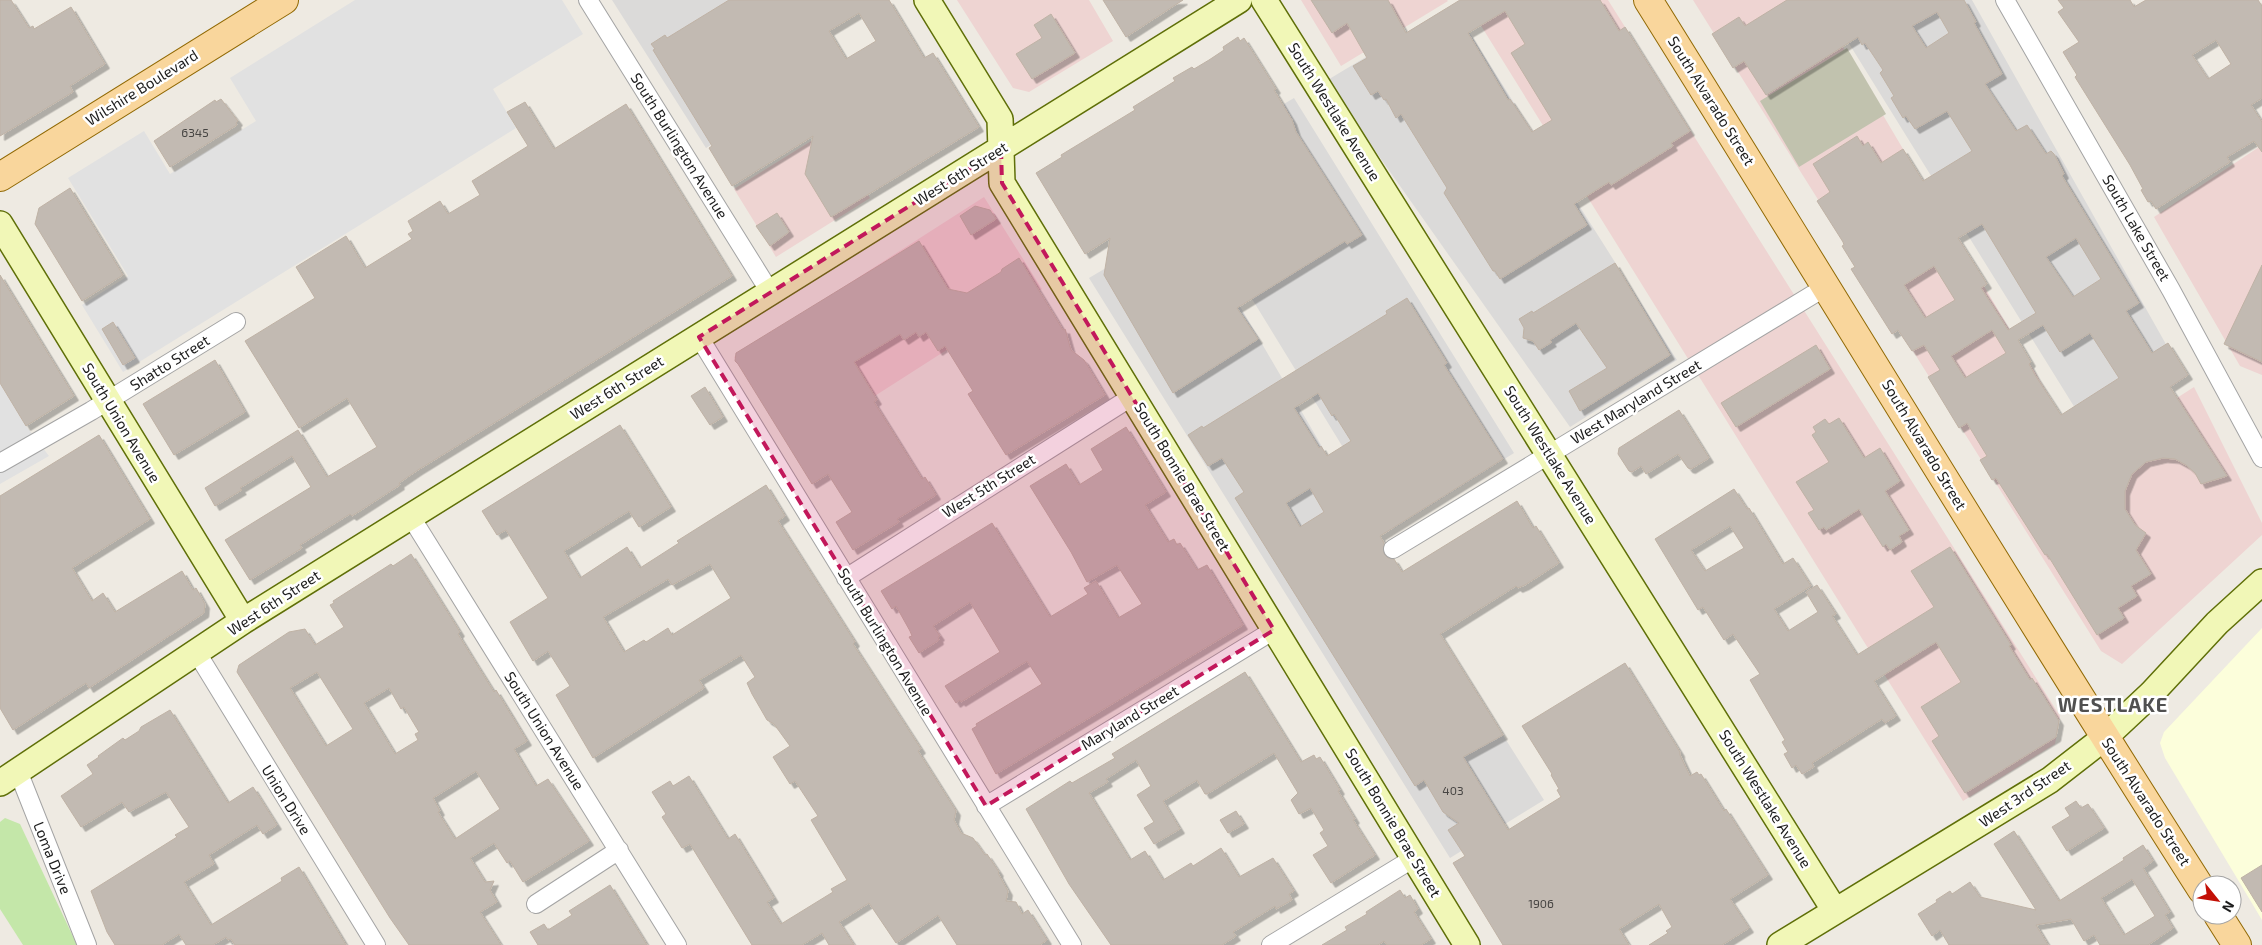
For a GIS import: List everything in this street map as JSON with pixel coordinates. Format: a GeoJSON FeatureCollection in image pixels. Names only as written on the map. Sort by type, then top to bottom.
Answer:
{"type":"FeatureCollection","features":[{"type":"Feature","properties":{"kind":"main road","name":"Wilshire Boulevard"},"geometry":{"type":"LineString","coordinates":[[0,177],[284,0]]}},
{"type":"Feature","properties":{"kind":"main road","name":"South Alvarado Street"},"geometry":{"type":"LineString","coordinates":[[1648,0],[1827,286],[2104,738],[2192,875]]}},
{"type":"Feature","properties":{"kind":"main road"},"geometry":{"type":"LineString","coordinates":[[2224,925],[2237,945]]}},
{"type":"Feature","properties":{"kind":"street","name":"South Burlington Avenue"},"geometry":{"type":"LineString","coordinates":[[588,0],[770,292]]}},
{"type":"Feature","properties":{"kind":"street","name":"South Bonnie Brae Street"},"geometry":{"type":"LineString","coordinates":[[927,0],[1000,119],[1002,183],[1467,945]]}},
{"type":"Feature","properties":{"kind":"street","name":"West 6th Street"},"geometry":{"type":"LineString","coordinates":[[9,777],[243,622],[1239,0]]}},
{"type":"Feature","properties":{"kind":"street","name":"South Westlake Avenue"},"geometry":{"type":"LineString","coordinates":[[1264,0],[1835,911]]}},
{"type":"Feature","properties":{"kind":"street","name":"South Lake Street"},"geometry":{"type":"LineString","coordinates":[[2005,0],[2260,446]]}},
{"type":"Feature","properties":{"kind":"street","name":"South Union Avenue"},"geometry":{"type":"LineString","coordinates":[[0,224],[243,622]]}},
{"type":"Feature","properties":{"kind":"street","name":"West Maryland Street"},"geometry":{"type":"LineString","coordinates":[[1393,549],[1827,286]]}},
{"type":"Feature","properties":{"kind":"street","name":"Shatto Street"},"geometry":{"type":"LineString","coordinates":[[0,463],[107,401],[236,322]]}},
{"type":"Feature","properties":{"kind":"street","name":"South Burlington Avenue"},"geometry":{"type":"LineString","coordinates":[[699,337],[1072,945]]}},
{"type":"Feature","properties":{"kind":"street","name":"West 5th Street"},"geometry":{"type":"LineString","coordinates":[[846,578],[1133,396]]}},
{"type":"Feature","properties":{"kind":"street","name":"South Union Avenue"},"geometry":{"type":"LineString","coordinates":[[411,516],[677,945]]}},
{"type":"Feature","properties":{"kind":"street","name":"West 3rd Street"},"geometry":{"type":"LineString","coordinates":[[1780,945],[2050,780],[2104,738],[2151,694],[2217,623],[2262,582]]}},
{"type":"Feature","properties":{"kind":"street","name":"Maryland Street"},"geometry":{"type":"LineString","coordinates":[[986,806],[1274,630]]}},
{"type":"Feature","properties":{"kind":"street","name":"Union Drive"},"geometry":{"type":"LineString","coordinates":[[197,653],[376,945]]}},
{"type":"Feature","properties":{"kind":"street","name":"Loma Drive"},"geometry":{"type":"LineString","coordinates":[[9,777],[87,945]]}},
{"type":"Feature","properties":{"kind":"street"},"geometry":{"type":"LineString","coordinates":[[536,904],[619,850]]}},
{"type":"Feature","properties":{"kind":"street"},"geometry":{"type":"LineString","coordinates":[[1271,945],[1414,858]]}},
{"type":"Feature","properties":{"kind":"highlighted area"},"geometry":{"type":"Polygon","coordinates":[[[1001,149],[1002,183],[1274,630],[986,806],[699,337],[1001,149]]]}},
{"type":"Feature","properties":{"kind":"shaded area"},"geometry":{"type":"Polygon","coordinates":[[[355,0],[562,0],[583,34],[493,89],[516,128],[123,372],[82,305],[128,276],[68,178],[144,131],[170,174],[256,121],[230,78],[355,0]]]}},
{"type":"Feature","properties":{"kind":"shaded area"},"geometry":{"type":"Polygon","coordinates":[[[612,0],[749,0],[801,90],[706,148],[612,0]]]}},
{"type":"Feature","properties":{"kind":"shaded area"},"geometry":{"type":"Polygon","coordinates":[[[957,0],[1089,0],[1113,41],[1029,92],[1013,88],[957,0]]]}},
{"type":"Feature","properties":{"kind":"shaded area"},"geometry":{"type":"Polygon","coordinates":[[[1301,0],[1447,0],[1448,1],[1341,66],[1301,0]]]}},
{"type":"Feature","properties":{"kind":"shaded area"},"geometry":{"type":"Polygon","coordinates":[[[1465,0],[1608,0],[2060,716],[2055,744],[1963,801],[1465,0]]]}},
{"type":"Feature","properties":{"kind":"shaded area"},"geometry":{"type":"Polygon","coordinates":[[[1693,0],[1815,0],[2085,457],[2194,387],[2262,523],[2262,535],[2122,664],[2101,651],[1693,0]]]}},
{"type":"Feature","properties":{"kind":"shaded area"},"geometry":{"type":"Polygon","coordinates":[[[1822,0],[1972,0],[2185,378],[2093,437],[1822,0]]]}},
{"type":"Feature","properties":{"kind":"shaded area"},"geometry":{"type":"Polygon","coordinates":[[[1452,5],[1677,360],[1570,427],[1326,81],[1452,5]]]}},
{"type":"Feature","properties":{"kind":"shaded area"},"geometry":{"type":"Polygon","coordinates":[[[1847,48],[1886,114],[1799,167],[1760,101],[1847,48]]]}},
{"type":"Feature","properties":{"kind":"shaded area"},"geometry":{"type":"Polygon","coordinates":[[[1294,98],[1514,453],[1393,529],[1173,170],[1294,98]]]}},
{"type":"Feature","properties":{"kind":"shaded area"},"geometry":{"type":"Polygon","coordinates":[[[829,130],[870,198],[776,257],[734,189],[829,130]]]}},
{"type":"Feature","properties":{"kind":"shaded area"},"geometry":{"type":"Polygon","coordinates":[[[2262,145],[2262,375],[2240,366],[2154,217],[2262,145]]]}},
{"type":"Feature","properties":{"kind":"shaded area"},"geometry":{"type":"Polygon","coordinates":[[[984,197],[1042,289],[792,449],[734,357],[984,197]]]}},
{"type":"Feature","properties":{"kind":"shaded area"},"geometry":{"type":"Polygon","coordinates":[[[1189,219],[1341,479],[1544,800],[1450,858],[1089,278],[1189,219]]]}},
{"type":"Feature","properties":{"kind":"shaded area"},"geometry":{"type":"Polygon","coordinates":[[[0,383],[26,426],[49,456],[0,484],[0,383]]]}},
{"type":"Feature","properties":{"kind":"shaded area"},"geometry":{"type":"Polygon","coordinates":[[[2262,628],[2262,920],[2242,887],[2242,875],[2235,875],[2165,758],[2160,743],[2164,732],[2262,628]]]}},
{"type":"Feature","properties":{"kind":"green space"},"geometry":{"type":"Polygon","coordinates":[[[5,818],[20,824],[77,945],[23,945],[0,909],[0,822],[5,818]]]}},
{"type":"Feature","properties":{"kind":"building"},"geometry":{"type":"Polygon","coordinates":[[[0,0],[11,0],[29,28],[33,26],[34,29],[71,7],[105,64],[70,86],[73,92],[0,136],[0,0]]]}},
{"type":"Feature","properties":{"kind":"building"},"geometry":{"type":"Polygon","coordinates":[[[729,0],[889,0],[924,58],[933,53],[979,127],[831,217],[805,174],[813,136],[732,186],[709,148],[712,146],[653,50],[655,49],[651,44],[665,35],[667,38],[729,0]],[[859,13],[829,31],[846,59],[876,41],[859,13]]]}},
{"type":"Feature","properties":{"kind":"building"},"geometry":{"type":"Polygon","coordinates":[[[1103,0],[1183,0],[1126,37],[1103,0]]]}},
{"type":"Feature","properties":{"kind":"building"},"geometry":{"type":"Polygon","coordinates":[[[1311,0],[1388,0],[1406,33],[1460,0],[1600,0],[1619,31],[1625,27],[1690,131],[1671,143],[1673,146],[1611,185],[1609,182],[1574,204],[1587,225],[1500,279],[1495,271],[1493,271],[1444,193],[1447,188],[1401,114],[1396,118],[1386,99],[1384,100],[1378,91],[1371,95],[1353,66],[1367,58],[1347,23],[1332,33],[1311,0]],[[1505,11],[1468,33],[1508,100],[1510,99],[1532,132],[1552,120],[1511,53],[1525,44],[1505,11]]]}},
{"type":"Feature","properties":{"kind":"building"},"geometry":{"type":"Polygon","coordinates":[[[1787,0],[1964,0],[1976,22],[1974,23],[2002,74],[1985,84],[2016,131],[2027,125],[2046,154],[2051,151],[2054,154],[2064,174],[2062,176],[2139,303],[2126,311],[2152,353],[2168,343],[2188,375],[2170,387],[2227,476],[2201,484],[2195,473],[2186,465],[2175,459],[2163,458],[2146,462],[2132,474],[2125,491],[2125,509],[2135,525],[2146,533],[2136,550],[2151,574],[2131,586],[2137,596],[2118,608],[2124,618],[2097,635],[2047,554],[2045,555],[1996,478],[1992,480],[1980,460],[1987,456],[1967,423],[1959,428],[1928,377],[1940,370],[1924,345],[1912,351],[1898,330],[1892,334],[1851,269],[1855,267],[1842,246],[1844,245],[1843,242],[1817,201],[1830,192],[1813,164],[1857,136],[1863,146],[1868,142],[1881,163],[1903,149],[1923,181],[1972,151],[1947,111],[1915,129],[1906,116],[1903,118],[1891,98],[1894,96],[1880,73],[1883,70],[1865,43],[1862,45],[1858,37],[1766,95],[1744,61],[1733,68],[1712,34],[1739,17],[1745,26],[1787,0]],[[1937,12],[1912,26],[1926,48],[1949,33],[1937,12]],[[1982,224],[1958,238],[1987,284],[1981,288],[2008,330],[2036,313],[1982,224]],[[2076,238],[2046,257],[2073,297],[2101,279],[2076,238]],[[1934,266],[1904,285],[1925,318],[1955,300],[1934,266]],[[2043,325],[2018,340],[2031,362],[2029,364],[2035,375],[2061,415],[2119,378],[2090,333],[2060,352],[2043,325]],[[1992,330],[1951,356],[1965,378],[2006,353],[1992,330]]]}},
{"type":"Feature","properties":{"kind":"building"},"geometry":{"type":"Polygon","coordinates":[[[2058,0],[2130,0],[2134,7],[2146,0],[2258,0],[2262,6],[2262,98],[2251,105],[2262,122],[2262,152],[2254,141],[2227,157],[2230,162],[2156,209],[2151,201],[2148,202],[2130,165],[2075,77],[2077,75],[2063,52],[2079,42],[2058,12],[2064,8],[2058,0]],[[2216,40],[2192,55],[2208,79],[2231,64],[2216,40]]]}},
{"type":"Feature","properties":{"kind":"building"},"geometry":{"type":"Polygon","coordinates":[[[1051,14],[1075,53],[1032,79],[1016,54],[1042,38],[1034,25],[1051,14]]]}},
{"type":"Feature","properties":{"kind":"building"},"geometry":{"type":"Polygon","coordinates":[[[1238,37],[1240,41],[1244,38],[1276,89],[1274,90],[1292,120],[1296,132],[1362,235],[1347,244],[1345,241],[1237,308],[1258,339],[1173,393],[1104,275],[1110,238],[1085,254],[1036,173],[1062,157],[1061,155],[1135,110],[1133,107],[1175,81],[1173,78],[1209,60],[1238,37]]]}},
{"type":"Feature","properties":{"kind":"building"},"geometry":{"type":"Polygon","coordinates":[[[221,99],[238,121],[237,125],[170,167],[154,141],[215,100],[216,102],[221,99]]]}},
{"type":"Feature","properties":{"kind":"building"},"geometry":{"type":"Polygon","coordinates":[[[525,102],[554,149],[626,104],[732,276],[418,470],[399,483],[400,485],[352,516],[350,514],[300,545],[302,548],[250,580],[225,540],[311,487],[292,456],[215,506],[205,488],[298,430],[327,477],[377,447],[347,398],[299,428],[245,341],[315,298],[296,267],[346,236],[365,268],[412,239],[408,234],[413,231],[408,221],[440,201],[448,214],[480,195],[472,181],[528,146],[507,112],[525,102]]]}},
{"type":"Feature","properties":{"kind":"building"},"geometry":{"type":"Polygon","coordinates":[[[70,188],[123,275],[82,301],[35,224],[39,208],[70,188]]]}},
{"type":"Feature","properties":{"kind":"building"},"geometry":{"type":"Polygon","coordinates":[[[975,206],[990,210],[996,219],[971,235],[960,216],[975,206]]]}},
{"type":"Feature","properties":{"kind":"building"},"geometry":{"type":"Polygon","coordinates":[[[777,213],[789,232],[770,246],[756,226],[777,213]]]}},
{"type":"Feature","properties":{"kind":"building"},"geometry":{"type":"Polygon","coordinates":[[[919,241],[948,289],[967,293],[1001,272],[1002,269],[1019,258],[1063,330],[1065,329],[1071,350],[1084,360],[1105,395],[1006,455],[968,394],[973,391],[945,346],[938,351],[926,332],[919,337],[916,332],[904,340],[900,334],[854,362],[877,400],[874,402],[922,479],[925,477],[936,495],[897,519],[899,522],[853,550],[836,522],[852,512],[828,474],[812,484],[735,361],[736,353],[919,241]]]}},
{"type":"Feature","properties":{"kind":"building"},"geometry":{"type":"Polygon","coordinates":[[[1615,263],[1670,355],[1580,411],[1569,391],[1607,368],[1576,323],[1550,340],[1552,342],[1539,350],[1533,341],[1523,338],[1524,328],[1519,319],[1532,311],[1533,313],[1615,263]]]}},
{"type":"Feature","properties":{"kind":"building"},"geometry":{"type":"Polygon","coordinates":[[[2262,265],[2262,362],[2224,344],[2262,265]]]}},
{"type":"Feature","properties":{"kind":"building"},"geometry":{"type":"Polygon","coordinates":[[[0,275],[74,396],[26,426],[0,383],[0,275]]]}},
{"type":"Feature","properties":{"kind":"building"},"geometry":{"type":"Polygon","coordinates":[[[1407,298],[1447,363],[1444,365],[1503,459],[1380,536],[1384,543],[1384,554],[1388,558],[1394,559],[1402,572],[1517,501],[1533,528],[1536,526],[1559,563],[1525,585],[1518,588],[1516,586],[1440,634],[1503,735],[1463,757],[1508,830],[1561,797],[1552,774],[1522,726],[1625,663],[1680,752],[1690,776],[1697,772],[1699,775],[1701,774],[1768,875],[1730,899],[1749,928],[1722,945],[1649,945],[1668,933],[1666,931],[1672,927],[1659,904],[1619,929],[1629,945],[1503,945],[1453,863],[1465,856],[1448,830],[1459,823],[1443,812],[1424,780],[1415,786],[1235,498],[1244,492],[1222,458],[1208,466],[1188,435],[1202,426],[1203,428],[1387,314],[1386,311],[1407,298]],[[1318,393],[1294,408],[1319,448],[1321,446],[1327,456],[1351,441],[1318,393]],[[1310,488],[1286,503],[1300,527],[1324,512],[1310,488]]]}},
{"type":"Feature","properties":{"kind":"building"},"geometry":{"type":"Polygon","coordinates":[[[113,322],[135,358],[123,365],[102,329],[113,322]]]}},
{"type":"Feature","properties":{"kind":"building"},"geometry":{"type":"Polygon","coordinates":[[[1816,345],[1830,369],[1736,427],[1721,403],[1816,345]]]}},
{"type":"Feature","properties":{"kind":"building"},"geometry":{"type":"Polygon","coordinates":[[[215,360],[245,412],[174,455],[143,404],[215,360]]]}},
{"type":"Feature","properties":{"kind":"building"},"geometry":{"type":"Polygon","coordinates":[[[705,387],[723,417],[710,425],[691,396],[705,387]]]}},
{"type":"Feature","properties":{"kind":"building"},"geometry":{"type":"Polygon","coordinates":[[[1679,410],[1709,458],[1691,469],[1688,468],[1678,454],[1646,474],[1641,466],[1632,472],[1629,471],[1618,454],[1619,448],[1679,410]]]}},
{"type":"Feature","properties":{"kind":"building"},"geometry":{"type":"Polygon","coordinates":[[[1839,418],[1864,458],[1880,448],[1900,481],[1885,491],[1909,530],[1899,536],[1902,542],[1890,550],[1886,544],[1883,547],[1859,509],[1826,530],[1824,527],[1819,530],[1808,513],[1814,510],[1796,482],[1829,462],[1812,435],[1816,432],[1813,427],[1825,419],[1829,424],[1839,418]]]}},
{"type":"Feature","properties":{"kind":"building"},"geometry":{"type":"Polygon","coordinates":[[[620,425],[671,507],[639,527],[629,511],[564,551],[580,578],[627,547],[640,568],[679,543],[677,541],[766,485],[785,516],[778,521],[855,642],[853,644],[921,749],[918,751],[956,811],[954,820],[961,833],[973,838],[999,872],[1008,891],[1006,901],[1016,902],[1022,914],[1028,910],[1047,940],[1040,945],[957,945],[938,915],[896,943],[869,903],[839,922],[854,945],[829,945],[822,933],[802,945],[752,945],[690,844],[682,848],[662,817],[666,814],[652,792],[670,781],[673,786],[689,776],[728,839],[735,834],[774,898],[767,902],[781,924],[833,892],[831,889],[847,880],[811,820],[818,816],[795,781],[790,784],[773,757],[790,746],[774,724],[767,720],[752,694],[747,683],[755,677],[741,655],[699,680],[704,688],[593,758],[556,695],[570,686],[548,651],[533,661],[510,622],[548,598],[506,530],[497,535],[482,511],[620,425]],[[710,564],[672,585],[668,579],[603,617],[624,652],[644,640],[646,642],[668,628],[672,635],[731,598],[710,564]]]}},
{"type":"Feature","properties":{"kind":"building"},"geometry":{"type":"Polygon","coordinates":[[[1126,427],[1166,492],[1145,505],[1168,542],[1174,539],[1177,545],[1180,543],[1197,570],[1207,565],[1243,625],[996,774],[972,729],[977,726],[976,724],[1042,684],[1027,661],[961,702],[960,700],[956,703],[945,686],[1000,652],[970,602],[933,626],[940,636],[938,637],[939,640],[919,653],[909,637],[912,636],[910,631],[896,606],[892,609],[881,591],[992,523],[1050,617],[1088,594],[1084,588],[1096,581],[1118,618],[1142,604],[1117,565],[1087,582],[1071,552],[1030,486],[1066,464],[1079,485],[1103,470],[1091,449],[1126,427]]]}},
{"type":"Feature","properties":{"kind":"building"},"geometry":{"type":"Polygon","coordinates":[[[99,435],[150,519],[72,568],[92,601],[103,593],[115,612],[182,571],[193,590],[196,588],[205,604],[204,613],[89,688],[86,683],[13,730],[0,708],[0,496],[99,435]]]}},
{"type":"Feature","properties":{"kind":"building"},"geometry":{"type":"Polygon","coordinates":[[[1734,489],[1747,509],[1749,508],[1783,564],[1793,558],[1811,586],[1774,609],[1788,631],[1818,612],[1806,592],[1817,585],[1836,614],[1832,616],[1857,655],[1934,607],[1911,571],[1950,547],[2011,645],[2009,646],[2030,680],[2032,678],[2059,721],[2056,737],[1965,793],[1932,741],[1939,736],[1921,707],[1961,682],[1936,642],[1874,681],[1896,716],[1885,723],[1882,719],[1812,763],[1814,767],[1802,774],[1796,765],[1792,768],[1784,754],[1788,752],[1782,742],[1785,740],[1750,680],[1760,674],[1733,634],[1724,640],[1703,607],[1698,610],[1655,539],[1734,489]],[[1730,526],[1691,550],[1705,571],[1744,548],[1730,526]]]}},
{"type":"Feature","properties":{"kind":"building"},"geometry":{"type":"Polygon","coordinates":[[[411,554],[460,632],[458,634],[472,657],[494,692],[496,690],[527,741],[514,749],[536,786],[548,779],[589,841],[523,882],[510,861],[507,863],[494,843],[470,858],[485,882],[494,881],[490,890],[497,902],[480,912],[501,945],[409,945],[390,918],[237,672],[239,665],[289,632],[305,629],[315,645],[344,627],[330,605],[334,603],[333,601],[391,564],[393,566],[411,554]],[[317,672],[290,688],[326,746],[353,729],[317,672]],[[389,688],[364,703],[395,754],[418,740],[415,734],[419,732],[404,707],[401,709],[389,688]],[[476,771],[433,798],[440,811],[438,812],[455,839],[500,809],[476,771]]]}},
{"type":"Feature","properties":{"kind":"building"},"geometry":{"type":"Polygon","coordinates":[[[1245,672],[1301,762],[1314,755],[1316,759],[1320,757],[1340,790],[1338,791],[1355,819],[1353,820],[1375,855],[1331,883],[1313,855],[1328,846],[1320,833],[1324,830],[1311,808],[1299,814],[1291,800],[1298,793],[1274,753],[1207,794],[1205,794],[1197,780],[1163,801],[1180,829],[1154,844],[1144,828],[1154,822],[1137,795],[1151,786],[1136,760],[1106,779],[1108,782],[1089,793],[1130,860],[1145,851],[1163,880],[1191,863],[1193,866],[1221,848],[1239,877],[1273,858],[1294,891],[1289,894],[1292,900],[1276,909],[1275,906],[1233,932],[1236,936],[1222,945],[1111,945],[1069,884],[1026,809],[1070,781],[1072,783],[1115,758],[1112,754],[1245,672]]]}},
{"type":"Feature","properties":{"kind":"building"},"geometry":{"type":"Polygon","coordinates":[[[170,710],[228,803],[253,787],[277,825],[263,834],[257,825],[209,855],[214,864],[184,882],[211,925],[282,881],[281,878],[299,867],[346,945],[235,945],[231,939],[228,940],[226,937],[213,945],[186,945],[179,934],[162,945],[115,945],[107,932],[91,891],[177,837],[175,835],[189,827],[166,792],[129,812],[122,802],[81,827],[61,796],[93,774],[87,765],[98,756],[123,738],[125,740],[139,731],[141,727],[170,710]]]}},
{"type":"Feature","properties":{"kind":"building"},"geometry":{"type":"Polygon","coordinates":[[[2076,801],[2081,808],[2088,804],[2104,828],[2067,851],[2052,827],[2070,816],[2065,808],[2076,801]]]}},
{"type":"Feature","properties":{"kind":"building"},"geometry":{"type":"Polygon","coordinates":[[[1236,811],[1244,824],[1228,833],[1220,820],[1236,811]]]}},
{"type":"Feature","properties":{"kind":"building"},"geometry":{"type":"Polygon","coordinates":[[[2014,831],[2059,901],[2124,860],[2123,858],[2143,845],[2153,861],[2143,868],[2170,912],[2165,915],[2173,928],[2148,945],[2100,945],[2094,935],[2084,941],[2071,919],[2036,925],[2048,945],[1949,945],[1940,930],[1932,936],[1918,914],[1950,891],[1952,894],[1970,882],[1980,897],[2036,910],[1994,844],[2014,831]],[[2132,879],[2101,898],[2124,935],[2155,916],[2132,879]]]}},
{"type":"Feature","properties":{"kind":"building"},"geometry":{"type":"Polygon","coordinates":[[[2262,865],[2262,912],[2242,880],[2242,877],[2262,865]]]}},
{"type":"Feature","properties":{"kind":"building"},"geometry":{"type":"Polygon","coordinates":[[[610,885],[647,945],[538,945],[530,932],[544,924],[548,930],[572,915],[569,911],[610,885]]]}},
{"type":"Feature","properties":{"kind":"building"},"geometry":{"type":"Polygon","coordinates":[[[1400,890],[1405,898],[1410,895],[1418,909],[1414,912],[1431,939],[1421,945],[1387,945],[1384,941],[1378,945],[1322,945],[1347,930],[1345,927],[1400,890]]]}},
{"type":"Feature","properties":{"kind":"district","name":"WESTLAKE"},"geometry":{"type":"Point","coordinates":[2113,705]}}]}
